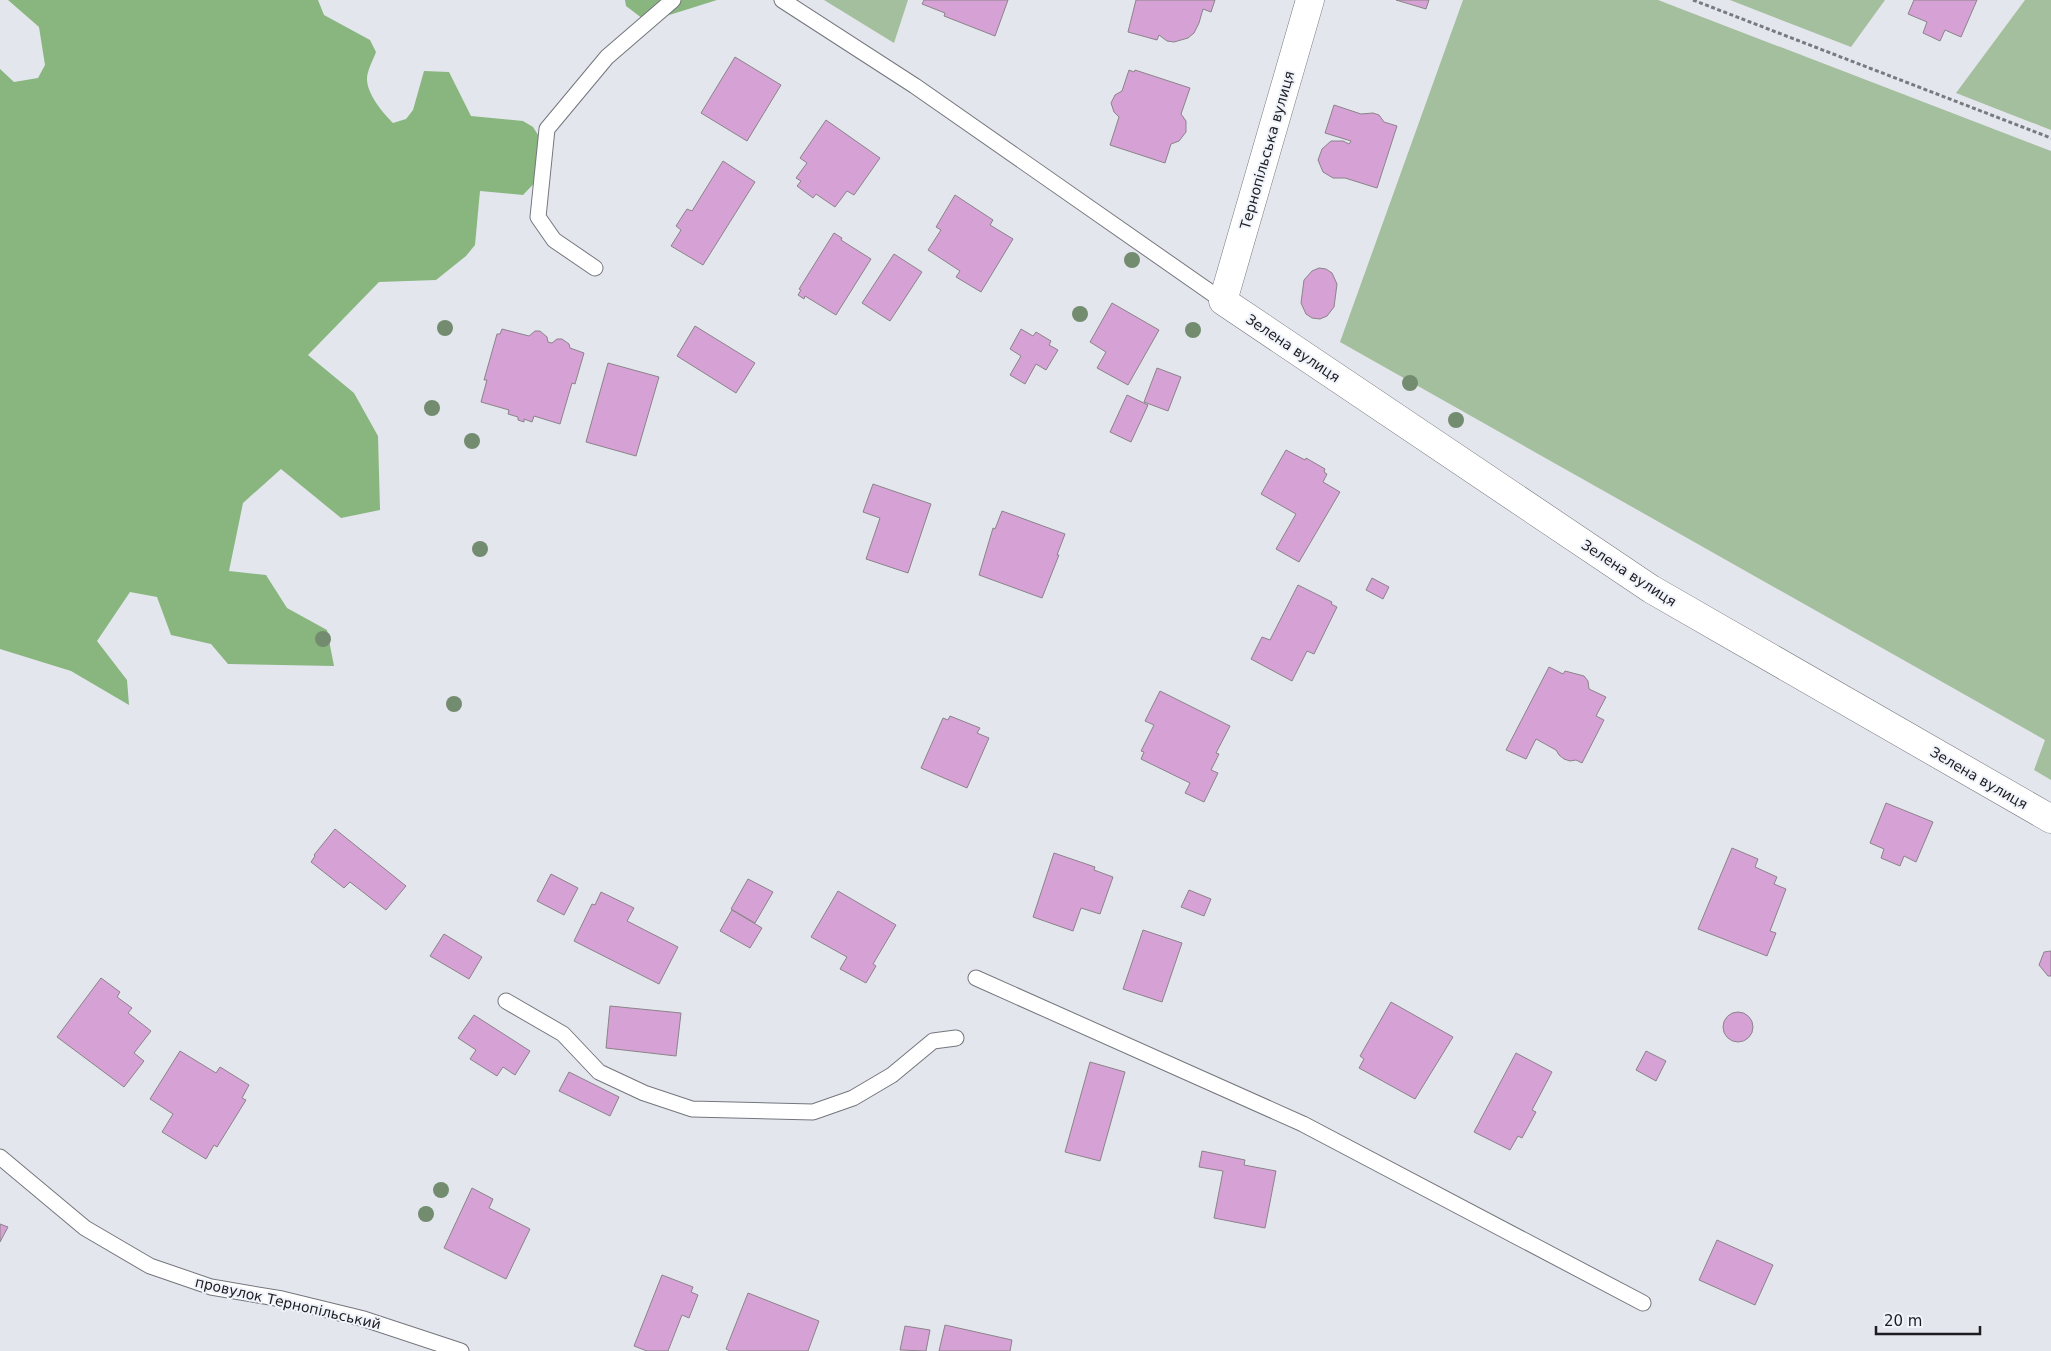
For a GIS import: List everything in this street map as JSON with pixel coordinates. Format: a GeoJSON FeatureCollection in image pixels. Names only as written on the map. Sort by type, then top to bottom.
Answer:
{"type":"FeatureCollection","features":[{"type":"Feature","properties":{"kind":"street","name":"Тернопільська вулиця"},"geometry":{"type":"LineString","coordinates":[[1223,301],[1310,0]]}},
{"type":"Feature","properties":{"kind":"street","name":"Зелена вулиця"},"geometry":{"type":"LineString","coordinates":[[1223,301],[1651,589],[2051,819]]}},
{"type":"Feature","properties":{"kind":"lane"},"geometry":{"type":"LineString","coordinates":[[594,268],[554,240],[538,217],[547,129],[606,58],[673,0]]}},
{"type":"Feature","properties":{"kind":"lane"},"geometry":{"type":"LineString","coordinates":[[782,0],[915,86],[1223,301]]}},
{"type":"Feature","properties":{"kind":"lane"},"geometry":{"type":"LineString","coordinates":[[976,978],[1303,1124],[1643,1303]]}},
{"type":"Feature","properties":{"kind":"lane"},"geometry":{"type":"LineString","coordinates":[[506,1001],[563,1034],[599,1072],[644,1093],[692,1109],[813,1112],[852,1098],[892,1075],[933,1041],[956,1038]]}},
{"type":"Feature","properties":{"kind":"lane","name":"провулок Тернопільський"},"geometry":{"type":"LineString","coordinates":[[0,1157],[85,1228],[150,1266],[211,1287],[282,1299],[364,1319],[461,1351]]}},
{"type":"Feature","properties":{"kind":"path"},"geometry":{"type":"LineString","coordinates":[[1693,0],[2051,138]]}},
{"type":"Feature","properties":{"kind":"green space"},"geometry":{"type":"Polygon","coordinates":[[[8,0],[318,0],[324,15],[370,40],[376,52],[368,73],[368,85],[376,103],[393,123],[406,119],[413,110],[424,71],[449,72],[471,116],[523,121],[533,127],[552,157],[548,169],[523,195],[480,191],[475,245],[466,256],[436,280],[379,282],[308,355],[354,393],[378,436],[380,510],[341,518],[281,469],[243,503],[229,571],[266,575],[287,608],[327,630],[334,666],[228,664],[211,644],[171,635],[157,597],[130,592],[97,641],[127,680],[129,705],[71,671],[0,649],[0,69],[14,82],[38,78],[45,65],[39,27],[8,0]]]}},
{"type":"Feature","properties":{"kind":"green space"},"geometry":{"type":"Polygon","coordinates":[[[625,0],[717,0],[647,22],[626,6],[625,0]]]}},
{"type":"Feature","properties":{"kind":"green space"},"geometry":{"type":"Polygon","coordinates":[[[824,0],[908,0],[894,43],[824,0]]]}},
{"type":"Feature","properties":{"kind":"green space"},"geometry":{"type":"Polygon","coordinates":[[[1463,0],[1658,0],[2051,151],[2051,780],[2034,770],[2045,740],[1340,342],[1463,0]]]}},
{"type":"Feature","properties":{"kind":"green space"},"geometry":{"type":"Polygon","coordinates":[[[1730,0],[1885,0],[1851,47],[1730,0]]]}},
{"type":"Feature","properties":{"kind":"green space"},"geometry":{"type":"Polygon","coordinates":[[[2025,0],[2051,0],[2051,130],[1956,93],[2025,0]]]}},
{"type":"Feature","properties":{"kind":"building"},"geometry":{"type":"Polygon","coordinates":[[[924,0],[1008,0],[995,36],[944,16],[945,13],[922,4],[924,0]]]}},
{"type":"Feature","properties":{"kind":"building"},"geometry":{"type":"Polygon","coordinates":[[[1136,0],[1215,0],[1211,12],[1203,9],[1194,33],[1188,38],[1174,42],[1167,41],[1159,35],[1157,40],[1128,32],[1136,0]]]}},
{"type":"Feature","properties":{"kind":"building"},"geometry":{"type":"Polygon","coordinates":[[[1396,0],[1429,0],[1426,9],[1396,0]]]}},
{"type":"Feature","properties":{"kind":"building"},"geometry":{"type":"Polygon","coordinates":[[[1914,0],[1977,0],[1961,37],[1945,30],[1940,41],[1923,33],[1927,22],[1908,14],[1914,0]]]}},
{"type":"Feature","properties":{"kind":"building"},"geometry":{"type":"Polygon","coordinates":[[[735,57],[781,85],[747,141],[701,113],[735,57]]]}},
{"type":"Feature","properties":{"kind":"building"},"geometry":{"type":"Polygon","coordinates":[[[1129,70],[1134,72],[1135,70],[1190,88],[1181,114],[1186,121],[1186,132],[1179,141],[1171,144],[1165,163],[1110,145],[1119,117],[1114,112],[1111,103],[1115,95],[1122,91],[1129,70]]]}},
{"type":"Feature","properties":{"kind":"building"},"geometry":{"type":"Polygon","coordinates":[[[1334,105],[1361,114],[1373,113],[1379,115],[1384,122],[1397,126],[1377,188],[1345,178],[1333,178],[1323,172],[1318,160],[1322,149],[1331,141],[1343,141],[1349,144],[1351,141],[1325,133],[1334,105]]]}},
{"type":"Feature","properties":{"kind":"building"},"geometry":{"type":"Polygon","coordinates":[[[826,120],[880,158],[854,195],[847,191],[835,207],[816,194],[813,198],[797,186],[801,181],[796,178],[807,163],[800,158],[826,120]]]}},
{"type":"Feature","properties":{"kind":"building"},"geometry":{"type":"Polygon","coordinates":[[[723,161],[755,182],[703,265],[671,246],[681,230],[676,226],[687,209],[692,211],[723,161]]]}},
{"type":"Feature","properties":{"kind":"building"},"geometry":{"type":"Polygon","coordinates":[[[955,195],[993,220],[990,225],[1013,239],[981,292],[956,277],[960,271],[928,250],[941,230],[936,227],[955,195]]]}},
{"type":"Feature","properties":{"kind":"building"},"geometry":{"type":"Polygon","coordinates":[[[834,233],[842,238],[841,240],[871,259],[836,315],[805,296],[804,299],[798,295],[801,290],[799,289],[834,233]]]}},
{"type":"Feature","properties":{"kind":"building"},"geometry":{"type":"Polygon","coordinates":[[[894,254],[922,272],[890,321],[862,303],[894,254]]]}},
{"type":"Feature","properties":{"kind":"building"},"geometry":{"type":"Polygon","coordinates":[[[1319,268],[1326,269],[1332,273],[1337,284],[1334,307],[1327,316],[1320,319],[1312,318],[1306,314],[1301,303],[1304,280],[1312,271],[1319,268]]]}},
{"type":"Feature","properties":{"kind":"building"},"geometry":{"type":"Polygon","coordinates":[[[1112,303],[1159,330],[1128,385],[1097,368],[1106,352],[1090,342],[1112,303]]]}},
{"type":"Feature","properties":{"kind":"building"},"geometry":{"type":"Polygon","coordinates":[[[695,326],[755,363],[736,393],[677,356],[695,326]]]}},
{"type":"Feature","properties":{"kind":"building"},"geometry":{"type":"Polygon","coordinates":[[[502,329],[529,336],[535,331],[540,331],[547,337],[548,342],[552,343],[557,339],[562,339],[569,344],[570,348],[584,353],[575,384],[572,383],[560,424],[534,416],[532,422],[524,419],[524,422],[518,420],[518,417],[508,414],[509,410],[481,402],[487,380],[484,380],[497,334],[500,334],[502,329]]]}},
{"type":"Feature","properties":{"kind":"building"},"geometry":{"type":"Polygon","coordinates":[[[1021,329],[1033,336],[1036,332],[1051,341],[1049,345],[1058,350],[1046,370],[1036,364],[1025,384],[1010,375],[1021,356],[1010,349],[1021,329]]]}},
{"type":"Feature","properties":{"kind":"building"},"geometry":{"type":"Polygon","coordinates":[[[608,363],[659,377],[636,456],[586,442],[608,363]]]}},
{"type":"Feature","properties":{"kind":"building"},"geometry":{"type":"Polygon","coordinates":[[[1157,368],[1181,377],[1168,411],[1144,402],[1157,368]]]}},
{"type":"Feature","properties":{"kind":"building"},"geometry":{"type":"Polygon","coordinates":[[[1127,395],[1148,405],[1131,442],[1110,432],[1127,395]]]}},
{"type":"Feature","properties":{"kind":"building"},"geometry":{"type":"Polygon","coordinates":[[[1286,450],[1305,460],[1306,458],[1325,469],[1324,472],[1327,474],[1323,482],[1340,492],[1299,562],[1276,549],[1296,514],[1261,494],[1286,450]]]}},
{"type":"Feature","properties":{"kind":"building"},"geometry":{"type":"Polygon","coordinates":[[[873,484],[931,504],[908,573],[866,559],[880,518],[863,512],[873,484]]]}},
{"type":"Feature","properties":{"kind":"building"},"geometry":{"type":"Polygon","coordinates":[[[1002,511],[1065,534],[1042,598],[979,575],[993,528],[995,529],[1002,511]]]}},
{"type":"Feature","properties":{"kind":"building"},"geometry":{"type":"Polygon","coordinates":[[[1372,578],[1389,587],[1383,599],[1366,590],[1372,578]]]}},
{"type":"Feature","properties":{"kind":"building"},"geometry":{"type":"Polygon","coordinates":[[[1298,585],[1332,602],[1331,604],[1337,607],[1314,654],[1307,651],[1292,681],[1251,659],[1262,637],[1270,640],[1298,585]]]}},
{"type":"Feature","properties":{"kind":"building"},"geometry":{"type":"Polygon","coordinates":[[[1549,667],[1563,674],[1565,671],[1584,676],[1588,681],[1589,689],[1606,697],[1596,716],[1604,720],[1582,763],[1576,760],[1564,759],[1556,750],[1536,739],[1526,759],[1506,750],[1549,667]]]}},
{"type":"Feature","properties":{"kind":"building"},"geometry":{"type":"Polygon","coordinates":[[[1160,691],[1230,726],[1216,753],[1219,754],[1211,770],[1218,773],[1204,802],[1185,793],[1190,783],[1141,759],[1144,752],[1141,751],[1154,725],[1145,721],[1160,691]]]}},
{"type":"Feature","properties":{"kind":"building"},"geometry":{"type":"Polygon","coordinates":[[[950,716],[980,728],[977,733],[989,738],[967,788],[921,768],[943,718],[948,720],[950,716]]]}},
{"type":"Feature","properties":{"kind":"building"},"geometry":{"type":"Polygon","coordinates":[[[1886,803],[1933,822],[1916,862],[1904,856],[1900,866],[1881,858],[1884,849],[1870,843],[1886,803]]]}},
{"type":"Feature","properties":{"kind":"building"},"geometry":{"type":"Polygon","coordinates":[[[335,829],[406,886],[386,910],[350,882],[344,888],[311,862],[314,855],[335,829]]]}},
{"type":"Feature","properties":{"kind":"building"},"geometry":{"type":"Polygon","coordinates":[[[1732,848],[1758,859],[1755,867],[1777,877],[1774,884],[1786,889],[1770,931],[1776,933],[1767,956],[1698,929],[1732,848]]]}},
{"type":"Feature","properties":{"kind":"building"},"geometry":{"type":"Polygon","coordinates":[[[1054,853],[1095,867],[1094,870],[1113,877],[1100,914],[1081,908],[1073,931],[1033,917],[1054,853]]]}},
{"type":"Feature","properties":{"kind":"building"},"geometry":{"type":"Polygon","coordinates":[[[551,874],[578,888],[564,915],[537,901],[551,874]]]}},
{"type":"Feature","properties":{"kind":"building"},"geometry":{"type":"Polygon","coordinates":[[[748,879],[773,892],[755,923],[731,909],[748,879]]]}},
{"type":"Feature","properties":{"kind":"building"},"geometry":{"type":"Polygon","coordinates":[[[1189,890],[1211,899],[1204,916],[1181,907],[1189,890]]]}},
{"type":"Feature","properties":{"kind":"building"},"geometry":{"type":"Polygon","coordinates":[[[838,891],[896,925],[873,964],[876,966],[866,983],[840,969],[847,957],[811,937],[838,891]]]}},
{"type":"Feature","properties":{"kind":"building"},"geometry":{"type":"Polygon","coordinates":[[[601,892],[634,908],[627,921],[678,947],[659,984],[574,941],[592,904],[595,905],[601,892]]]}},
{"type":"Feature","properties":{"kind":"building"},"geometry":{"type":"Polygon","coordinates":[[[732,910],[762,928],[750,948],[720,931],[732,910]]]}},
{"type":"Feature","properties":{"kind":"building"},"geometry":{"type":"Polygon","coordinates":[[[1143,930],[1182,943],[1162,1002],[1123,989],[1143,930]]]}},
{"type":"Feature","properties":{"kind":"building"},"geometry":{"type":"Polygon","coordinates":[[[444,934],[482,957],[469,979],[430,956],[444,934]]]}},
{"type":"Feature","properties":{"kind":"building"},"geometry":{"type":"Polygon","coordinates":[[[2051,951],[2051,976],[2048,976],[2039,965],[2044,952],[2051,951]]]}},
{"type":"Feature","properties":{"kind":"building"},"geometry":{"type":"Polygon","coordinates":[[[101,978],[120,992],[117,997],[132,1008],[128,1013],[151,1031],[134,1053],[144,1061],[124,1087],[57,1037],[101,978]]]}},
{"type":"Feature","properties":{"kind":"building"},"geometry":{"type":"Polygon","coordinates":[[[1391,1002],[1453,1037],[1415,1099],[1359,1068],[1364,1059],[1360,1056],[1391,1002]]]}},
{"type":"Feature","properties":{"kind":"building"},"geometry":{"type":"Polygon","coordinates":[[[610,1006],[681,1013],[676,1056],[606,1048],[610,1006]]]}},
{"type":"Feature","properties":{"kind":"building"},"geometry":{"type":"Polygon","coordinates":[[[1738,1012],[1744,1013],[1752,1021],[1752,1033],[1744,1041],[1738,1042],[1732,1041],[1724,1033],[1723,1027],[1724,1021],[1732,1013],[1738,1012]]]}},
{"type":"Feature","properties":{"kind":"building"},"geometry":{"type":"Polygon","coordinates":[[[474,1015],[530,1051],[515,1075],[503,1067],[497,1076],[470,1059],[476,1050],[458,1038],[474,1015]]]}},
{"type":"Feature","properties":{"kind":"building"},"geometry":{"type":"Polygon","coordinates":[[[180,1051],[216,1073],[220,1067],[249,1085],[242,1098],[246,1100],[217,1147],[214,1145],[206,1159],[162,1132],[173,1114],[150,1099],[180,1051]]]}},
{"type":"Feature","properties":{"kind":"building"},"geometry":{"type":"Polygon","coordinates":[[[1646,1051],[1666,1061],[1656,1081],[1636,1070],[1646,1051]]]}},
{"type":"Feature","properties":{"kind":"building"},"geometry":{"type":"Polygon","coordinates":[[[1516,1053],[1552,1072],[1532,1110],[1536,1112],[1522,1138],[1518,1136],[1510,1150],[1474,1132],[1516,1053]]]}},
{"type":"Feature","properties":{"kind":"building"},"geometry":{"type":"Polygon","coordinates":[[[1090,1062],[1125,1072],[1100,1161],[1065,1152],[1090,1062]]]}},
{"type":"Feature","properties":{"kind":"building"},"geometry":{"type":"Polygon","coordinates":[[[569,1072],[619,1097],[610,1116],[559,1091],[569,1072]]]}},
{"type":"Feature","properties":{"kind":"building"},"geometry":{"type":"Polygon","coordinates":[[[1202,1151],[1245,1160],[1244,1165],[1276,1171],[1265,1228],[1214,1218],[1223,1171],[1199,1167],[1202,1151]]]}},
{"type":"Feature","properties":{"kind":"building"},"geometry":{"type":"Polygon","coordinates":[[[472,1188],[493,1199],[489,1208],[530,1229],[506,1279],[444,1248],[472,1188]]]}},
{"type":"Feature","properties":{"kind":"building"},"geometry":{"type":"Polygon","coordinates":[[[0,1224],[8,1227],[0,1242],[0,1224]]]}},
{"type":"Feature","properties":{"kind":"building"},"geometry":{"type":"Polygon","coordinates":[[[1717,1240],[1773,1265],[1755,1305],[1699,1280],[1717,1240]]]}},
{"type":"Feature","properties":{"kind":"building"},"geometry":{"type":"Polygon","coordinates":[[[662,1275],[693,1287],[691,1292],[698,1295],[689,1318],[682,1315],[668,1351],[647,1351],[634,1346],[662,1275]]]}},
{"type":"Feature","properties":{"kind":"building"},"geometry":{"type":"Polygon","coordinates":[[[748,1293],[819,1321],[808,1351],[730,1351],[726,1349],[748,1293]]]}},
{"type":"Feature","properties":{"kind":"building"},"geometry":{"type":"Polygon","coordinates":[[[945,1325],[1012,1340],[1010,1351],[939,1351],[945,1325]]]}},
{"type":"Feature","properties":{"kind":"building"},"geometry":{"type":"Polygon","coordinates":[[[905,1326],[930,1330],[926,1351],[900,1350],[905,1326]]]}}]}
